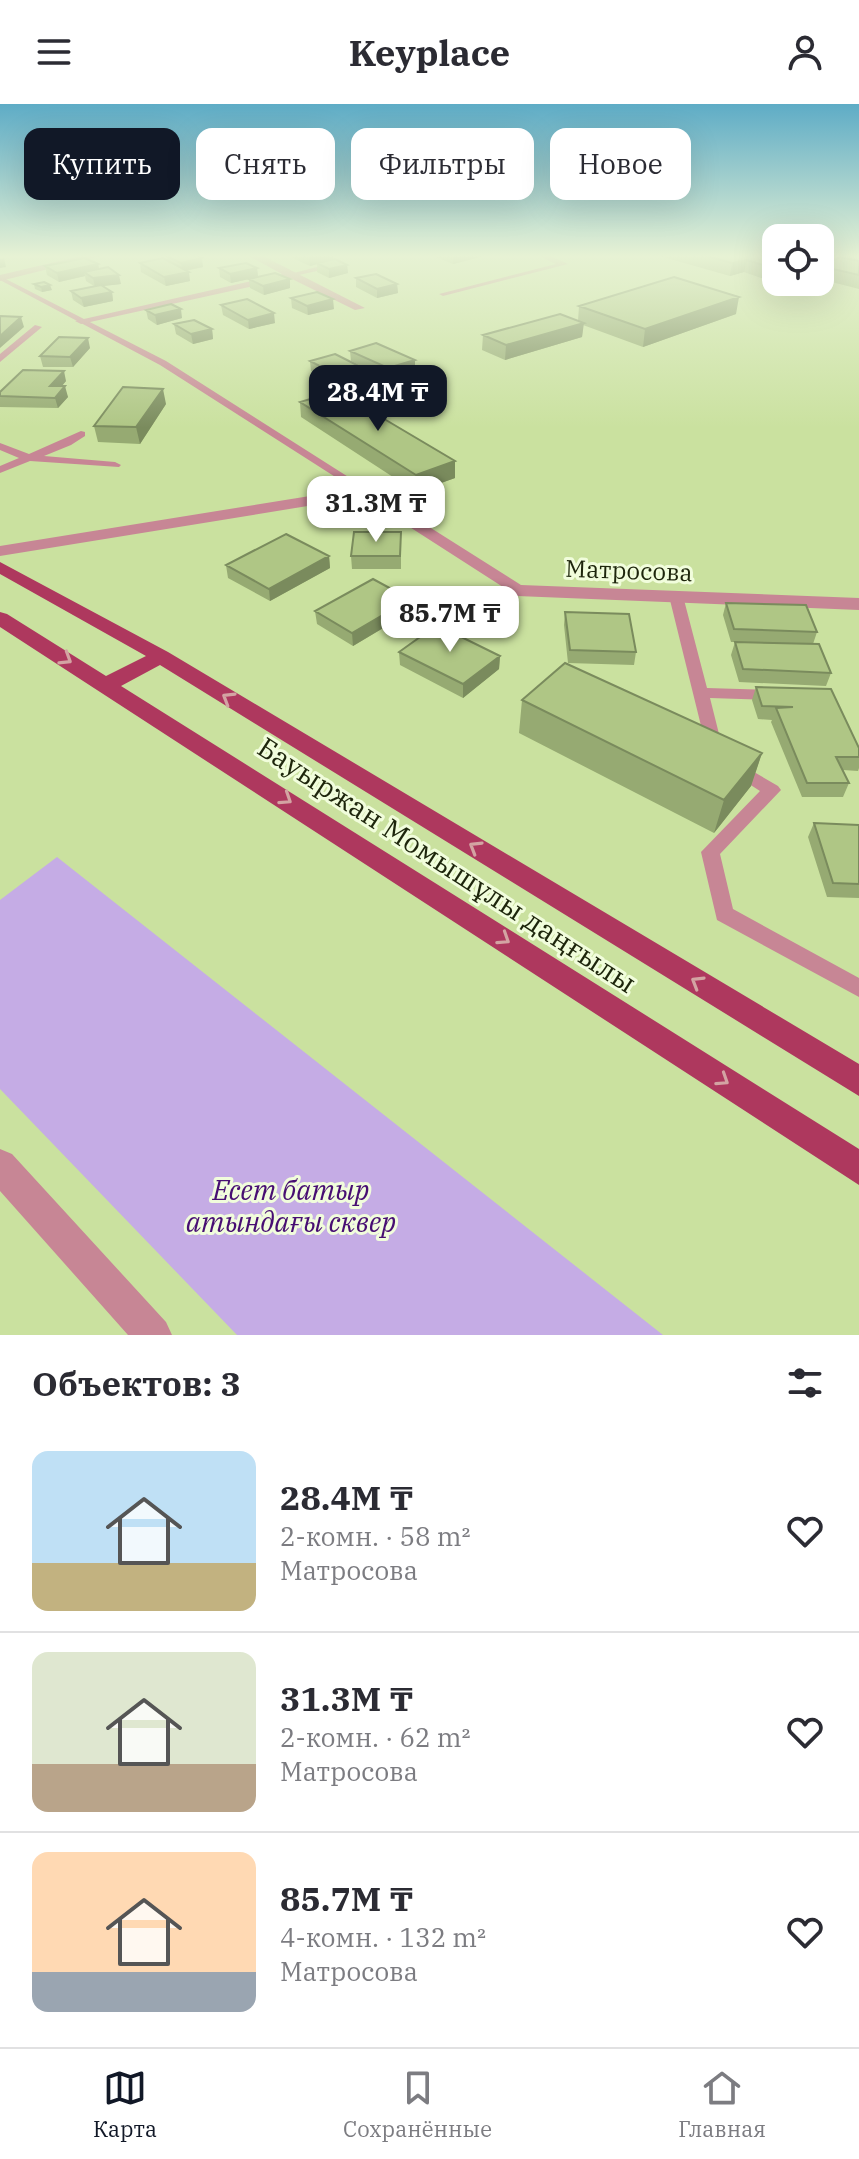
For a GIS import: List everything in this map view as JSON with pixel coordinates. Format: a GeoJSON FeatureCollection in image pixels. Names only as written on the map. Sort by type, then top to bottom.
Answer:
{"type":"FeatureCollection","features":[{"type":"Feature","properties":{"kind":"main road","name":"Бауыржан Момышұлы даңғылы"},"geometry":{"type":"LineString","coordinates":[[0,567],[161,656],[859,1081]]}},
{"type":"Feature","properties":{"kind":"main road","name":"Бауыржан Момышұлы даңғылы"},"geometry":{"type":"LineString","coordinates":[[0,618],[108,684],[859,1168]]}},
{"type":"Feature","properties":{"kind":"main road"},"geometry":{"type":"LineString","coordinates":[[108,684],[161,656]]}},
{"type":"Feature","properties":{"kind":"street"},"geometry":{"type":"LineString","coordinates":[[81,321],[120,312]]}},
{"type":"Feature","properties":{"kind":"street"},"geometry":{"type":"LineString","coordinates":[[0,551],[366,492]]}},
{"type":"Feature","properties":{"kind":"street","name":"Матросова"},"geometry":{"type":"LineString","coordinates":[[366,492],[517,590],[859,604]]}},
{"type":"Feature","properties":{"kind":"street"},"geometry":{"type":"LineString","coordinates":[[0,1166],[153,1335]]}},
{"type":"Feature","properties":{"kind":"lane"},"geometry":{"type":"LineString","coordinates":[[65,312],[163,363],[366,492]]}},
{"type":"Feature","properties":{"kind":"lane"},"geometry":{"type":"LineString","coordinates":[[0,359],[38,327]]}},
{"type":"Feature","properties":{"kind":"lane"},"geometry":{"type":"LineString","coordinates":[[0,470],[67,443],[81,434]]}},
{"type":"Feature","properties":{"kind":"lane"},"geometry":{"type":"LineString","coordinates":[[0,446],[29,458],[115,465]]}},
{"type":"Feature","properties":{"kind":"lane"},"geometry":{"type":"LineString","coordinates":[[676,596],[716,755],[772,790],[710,852],[724,914],[859,988]]}},
{"type":"Feature","properties":{"kind":"lane"},"geometry":{"type":"LineString","coordinates":[[701,693],[792,696]]}},
{"type":"Feature","properties":{"kind":"green space","name":"Есет батыр атындағы сквер"},"geometry":{"type":"Polygon","coordinates":[[[57,857],[663,1335],[237,1335],[0,1089],[0,900],[57,857]]]}},
{"type":"Feature","properties":{"kind":"building"},"geometry":{"type":"Polygon","coordinates":[[[234,312],[274,313],[248,320],[234,312]]]}},
{"type":"Feature","properties":{"kind":"building"},"geometry":{"type":"Polygon","coordinates":[[[597,312],[694,312],[645,329],[597,312]]]}},
{"type":"Feature","properties":{"kind":"building"},"geometry":{"type":"Polygon","coordinates":[[[560,314],[584,323],[506,345],[483,335],[560,314]]]}},
{"type":"Feature","properties":{"kind":"building"},"geometry":{"type":"Polygon","coordinates":[[[0,316],[21,317],[0,336],[0,316]]]}},
{"type":"Feature","properties":{"kind":"building"},"geometry":{"type":"Polygon","coordinates":[[[194,320],[212,329],[191,334],[174,324],[194,320]]]}},
{"type":"Feature","properties":{"kind":"building"},"geometry":{"type":"Polygon","coordinates":[[[59,337],[88,338],[70,357],[40,356],[59,337]]]}},
{"type":"Feature","properties":{"kind":"building"},"geometry":{"type":"Polygon","coordinates":[[[376,343],[415,360],[388,368],[350,351],[376,343]]]}},
{"type":"Feature","properties":{"kind":"building"},"geometry":{"type":"Polygon","coordinates":[[[335,354],[373,373],[348,381],[310,361],[335,354]]]}},
{"type":"Feature","properties":{"kind":"building"},"geometry":{"type":"Polygon","coordinates":[[[23,370],[64,371],[50,386],[65,386],[55,398],[0,396],[0,392],[23,370]]]}},
{"type":"Feature","properties":{"kind":"building"},"geometry":{"type":"Polygon","coordinates":[[[123,387],[163,389],[136,427],[94,426],[123,387]]]}},
{"type":"Feature","properties":{"kind":"building"},"geometry":{"type":"Polygon","coordinates":[[[337,391],[455,461],[416,475],[300,402],[337,391]]]}},
{"type":"Feature","properties":{"kind":"building"},"geometry":{"type":"Polygon","coordinates":[[[354,532],[401,532],[400,556],[351,556],[354,532]]]}},
{"type":"Feature","properties":{"kind":"building"},"geometry":{"type":"Polygon","coordinates":[[[286,534],[329,556],[269,589],[226,565],[286,534]]]}},
{"type":"Feature","properties":{"kind":"building"},"geometry":{"type":"Polygon","coordinates":[[[373,579],[410,599],[352,633],[315,611],[373,579]]]}},
{"type":"Feature","properties":{"kind":"building"},"geometry":{"type":"Polygon","coordinates":[[[726,603],[806,605],[817,632],[734,629],[726,603]]]}},
{"type":"Feature","properties":{"kind":"building"},"geometry":{"type":"Polygon","coordinates":[[[565,612],[629,614],[636,652],[570,650],[565,612]]]}},
{"type":"Feature","properties":{"kind":"building"},"geometry":{"type":"Polygon","coordinates":[[[437,625],[500,656],[463,684],[399,652],[437,625]]]}},
{"type":"Feature","properties":{"kind":"building"},"geometry":{"type":"Polygon","coordinates":[[[735,642],[819,644],[831,673],[743,669],[735,642]]]}},
{"type":"Feature","properties":{"kind":"building"},"geometry":{"type":"Polygon","coordinates":[[[565,663],[762,753],[724,800],[522,700],[565,663]]]}},
{"type":"Feature","properties":{"kind":"building"},"geometry":{"type":"Polygon","coordinates":[[[756,687],[831,689],[859,748],[859,757],[836,757],[849,783],[807,783],[776,708],[793,707],[762,706],[756,687]]]}},
{"type":"Feature","properties":{"kind":"building"},"geometry":{"type":"Polygon","coordinates":[[[814,823],[859,825],[859,884],[833,883],[814,823]]]}}]}
